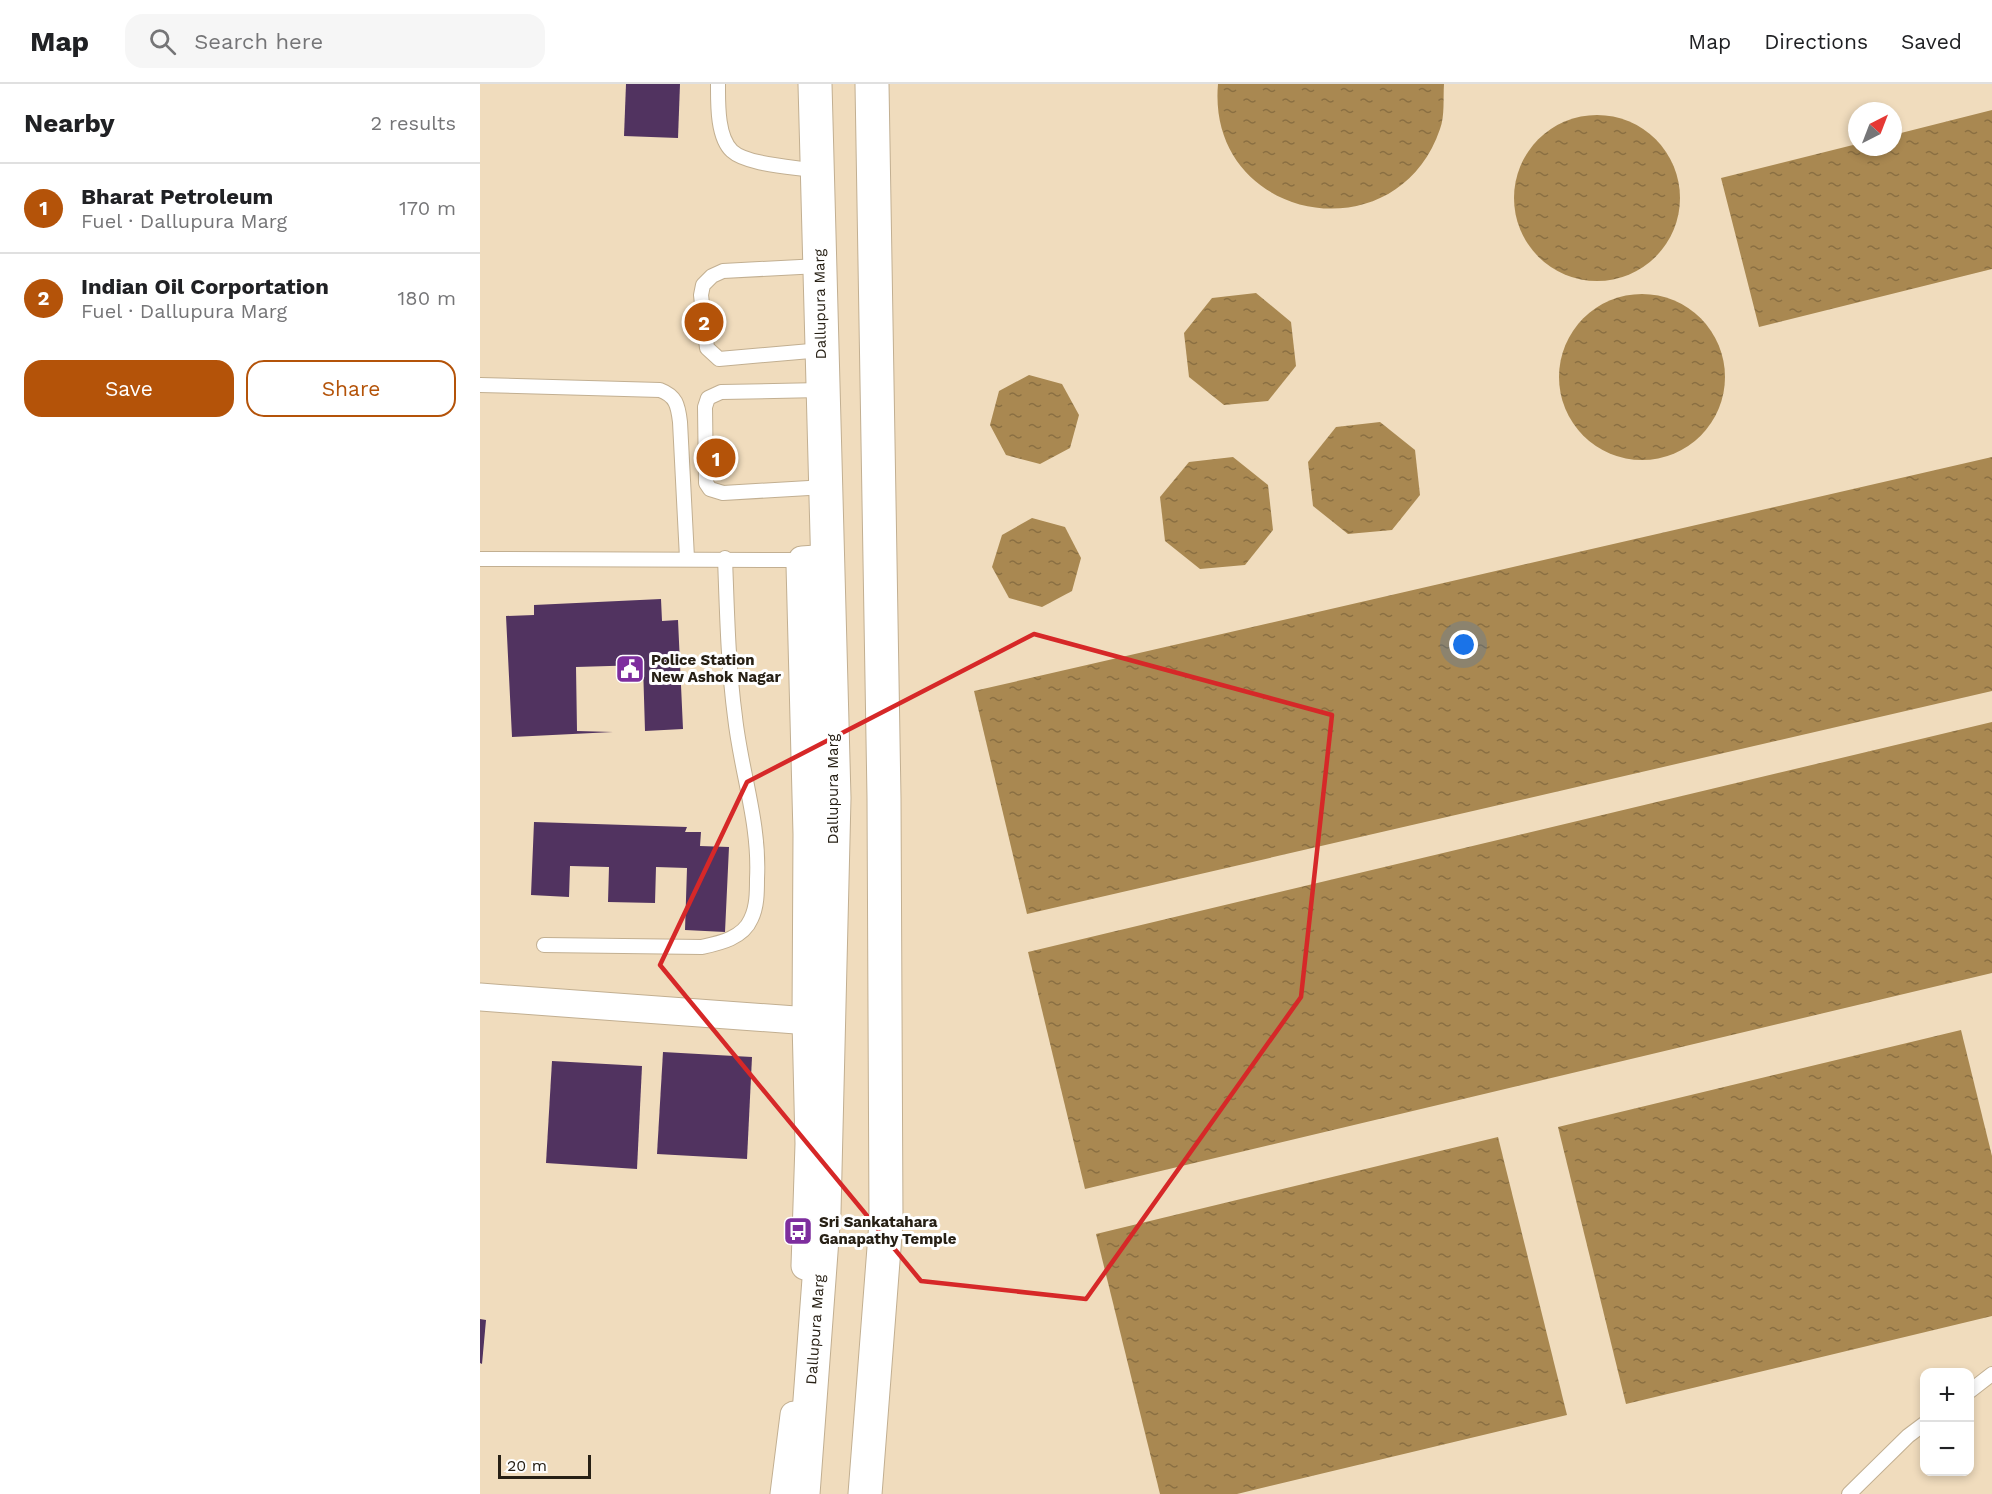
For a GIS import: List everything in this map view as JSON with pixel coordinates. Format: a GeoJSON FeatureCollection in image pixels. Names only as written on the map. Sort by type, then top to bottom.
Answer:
{"type":"FeatureCollection","features":[{"type":"Feature","properties":{"kind":"main road","name":"Dallupura Marg"},"geometry":{"type":"LineString","coordinates":[[803,1494],[824,1212],[817,1022],[834,798],[816,559],[826,487],[821,390],[815,84]]}},
{"type":"Feature","properties":{"kind":"main road"},"geometry":{"type":"LineString","coordinates":[[865,1494],[886,1222],[884,810],[872,84]]}},
{"type":"Feature","properties":{"kind":"street"},"geometry":{"type":"LineString","coordinates":[[480,997],[817,1022],[809,1144],[802,1348],[784,1494]]}},
{"type":"Feature","properties":{"kind":"lane"},"geometry":{"type":"LineString","coordinates":[[718,84],[724,137],[732,151],[746,159],[817,171]]}},
{"type":"Feature","properties":{"kind":"lane"},"geometry":{"type":"LineString","coordinates":[[819,266],[723,271],[712,276],[703,285],[701,295],[708,348],[719,359],[822,350]]}},
{"type":"Feature","properties":{"kind":"lane"},"geometry":{"type":"LineString","coordinates":[[480,385],[660,390],[672,395],[678,406],[680,422],[687,558]]}},
{"type":"Feature","properties":{"kind":"lane"},"geometry":{"type":"LineString","coordinates":[[821,390],[721,392],[708,398],[705,407],[706,483],[711,489],[723,492],[826,487]]}},
{"type":"Feature","properties":{"kind":"lane"},"geometry":{"type":"LineString","coordinates":[[544,945],[702,947],[727,941],[751,920],[756,900],[758,858],[753,810],[735,721],[725,558]]}},
{"type":"Feature","properties":{"kind":"lane"},"geometry":{"type":"LineString","coordinates":[[480,559],[816,559]]}},
{"type":"Feature","properties":{"kind":"lane"},"geometry":{"type":"LineString","coordinates":[[1974,1388],[1992,1374]]}},
{"type":"Feature","properties":{"kind":"lane"},"geometry":{"type":"LineString","coordinates":[[1849,1494],[1920,1427]]}},
{"type":"Feature","properties":{"kind":"highlighted area"},"geometry":{"type":"Polygon","coordinates":[[[1034,634],[1332,715],[1301,997],[1086,1299],[921,1281],[660,965],[747,782],[1034,634]]]}},
{"type":"Feature","properties":{"kind":"water"},"geometry":{"type":"Polygon","coordinates":[[[1218,84],[1444,84],[1443,118],[1440,129],[1417,170],[1385,196],[1347,208],[1308,206],[1271,192],[1241,167],[1222,131],[1218,84]]]}},
{"type":"Feature","properties":{"kind":"water"},"geometry":{"type":"Polygon","coordinates":[[[1992,110],[1992,269],[1759,327],[1721,178],[1848,146],[1848,156],[1902,156],[1902,133],[1992,110]]]}},
{"type":"Feature","properties":{"kind":"water"},"geometry":{"type":"Polygon","coordinates":[[[1597,115],[1629,122],[1643,129],[1655,140],[1666,152],[1673,166],[1680,198],[1673,230],[1666,244],[1655,256],[1643,267],[1629,274],[1597,281],[1565,274],[1551,267],[1539,256],[1528,244],[1521,230],[1514,198],[1521,166],[1528,152],[1539,140],[1551,129],[1565,122],[1597,115]]]}},
{"type":"Feature","properties":{"kind":"water"},"geometry":{"type":"Polygon","coordinates":[[[1256,293],[1291,322],[1296,366],[1268,401],[1224,405],[1189,377],[1184,333],[1212,298],[1256,293]]]}},
{"type":"Feature","properties":{"kind":"water"},"geometry":{"type":"Polygon","coordinates":[[[1642,294],[1674,301],[1688,308],[1700,319],[1711,331],[1718,345],[1725,377],[1718,409],[1711,423],[1700,435],[1688,446],[1674,453],[1642,460],[1610,453],[1596,446],[1584,435],[1573,423],[1566,409],[1559,377],[1566,345],[1573,331],[1584,319],[1596,308],[1610,301],[1642,294]]]}},
{"type":"Feature","properties":{"kind":"water"},"geometry":{"type":"Polygon","coordinates":[[[1029,375],[1062,384],[1079,415],[1070,448],[1040,464],[1006,455],[990,425],[999,391],[1029,375]]]}},
{"type":"Feature","properties":{"kind":"water"},"geometry":{"type":"Polygon","coordinates":[[[1380,422],[1415,450],[1420,495],[1392,530],[1348,534],[1313,506],[1308,462],[1336,427],[1380,422]]]}},
{"type":"Feature","properties":{"kind":"water"},"geometry":{"type":"Polygon","coordinates":[[[1233,457],[1268,485],[1273,530],[1245,565],[1200,569],[1165,541],[1160,497],[1189,462],[1233,457]]]}},
{"type":"Feature","properties":{"kind":"water"},"geometry":{"type":"Polygon","coordinates":[[[1992,457],[1992,691],[1027,914],[974,691],[1992,457]]]}},
{"type":"Feature","properties":{"kind":"water"},"geometry":{"type":"Polygon","coordinates":[[[1032,518],[1065,527],[1081,558],[1072,591],[1042,607],[1009,598],[992,567],[1002,535],[1032,518]]]}},
{"type":"Feature","properties":{"kind":"water"},"geometry":{"type":"Polygon","coordinates":[[[1992,722],[1992,973],[1085,1189],[1028,952],[1992,722]]]}},
{"type":"Feature","properties":{"kind":"water"},"geometry":{"type":"Polygon","coordinates":[[[1961,1030],[1992,1156],[1992,1316],[1626,1404],[1558,1127],[1961,1030]]]}},
{"type":"Feature","properties":{"kind":"water"},"geometry":{"type":"Polygon","coordinates":[[[1498,1137],[1567,1415],[1237,1494],[1160,1494],[1096,1234],[1498,1137]]]}},
{"type":"Feature","properties":{"kind":"building"},"geometry":{"type":"Polygon","coordinates":[[[626,84],[680,84],[678,138],[624,136],[626,84]]]}},
{"type":"Feature","properties":{"kind":"building"},"geometry":{"type":"Polygon","coordinates":[[[661,599],[662,621],[678,620],[683,729],[645,731],[643,665],[576,667],[577,731],[613,732],[512,737],[506,616],[534,615],[534,605],[661,599]]]}},
{"type":"Feature","properties":{"kind":"building"},"geometry":{"type":"Polygon","coordinates":[[[534,822],[687,827],[685,832],[701,832],[700,846],[729,847],[725,932],[685,930],[687,868],[656,867],[655,903],[608,902],[609,867],[570,866],[569,897],[531,895],[534,822]]]}},
{"type":"Feature","properties":{"kind":"building"},"geometry":{"type":"Polygon","coordinates":[[[663,1052],[752,1057],[747,1159],[657,1154],[663,1052]]]}},
{"type":"Feature","properties":{"kind":"building"},"geometry":{"type":"Polygon","coordinates":[[[552,1061],[642,1066],[637,1169],[546,1163],[552,1061]]]}},
{"type":"Feature","properties":{"kind":"building"},"geometry":{"type":"Polygon","coordinates":[[[480,1319],[486,1320],[482,1364],[480,1363],[480,1319]]]}},
{"type":"Feature","properties":{"kind":"place","name":"Indian Oil Corportation"},"geometry":{"type":"Point","coordinates":[704,322]}},
{"type":"Feature","properties":{"kind":"place","name":"Bharat Petroleum"},"geometry":{"type":"Point","coordinates":[716,458]}},
{"type":"Feature","properties":{"kind":"place","name":"Police Station New Ashok Nagar"},"geometry":{"type":"Point","coordinates":[630,669]}},
{"type":"Feature","properties":{"kind":"place","name":"Sri Sankatahara Ganapathy Temple"},"geometry":{"type":"Point","coordinates":[798,1231]}}]}
